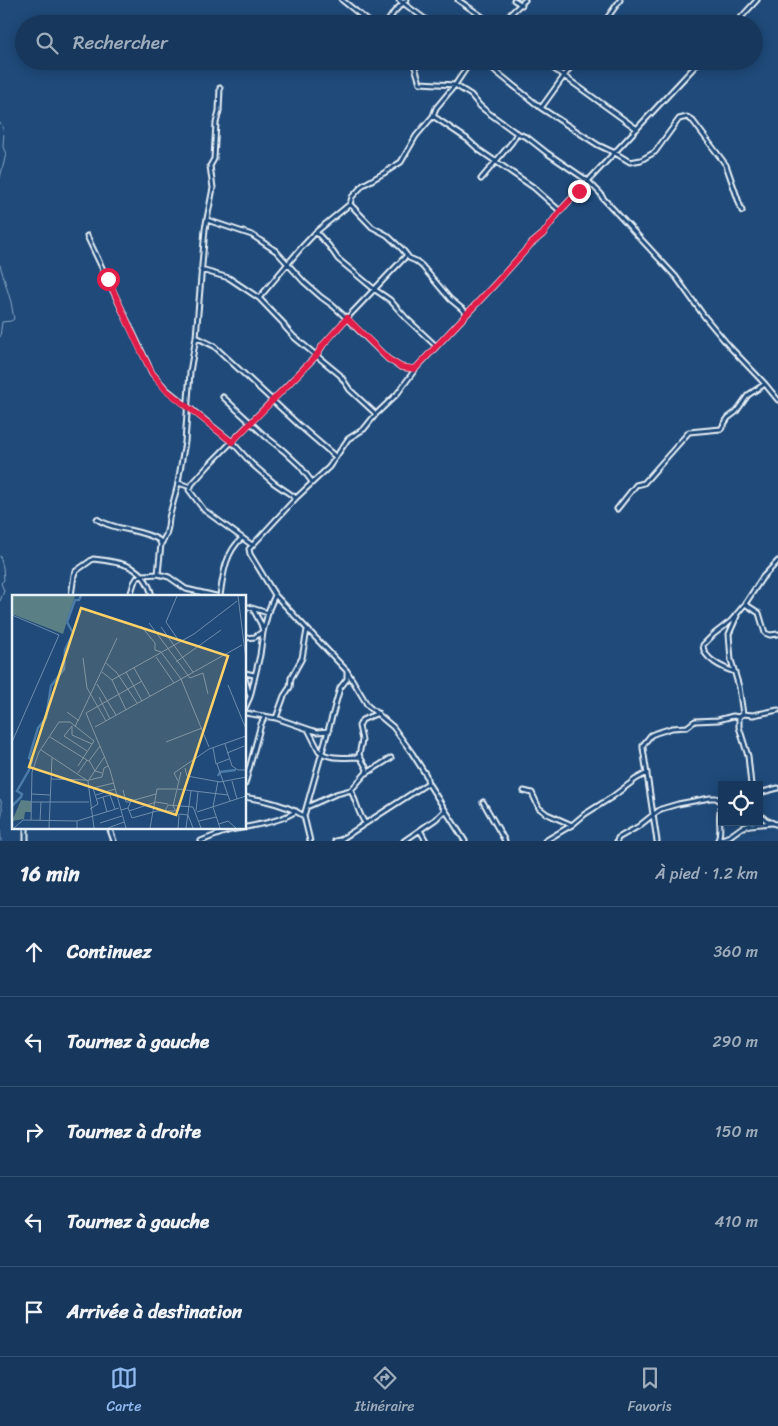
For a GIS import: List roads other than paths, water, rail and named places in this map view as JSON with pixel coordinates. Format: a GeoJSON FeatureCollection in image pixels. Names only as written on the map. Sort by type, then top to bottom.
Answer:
{"type":"FeatureCollection","features":[{"type":"Feature","properties":{"kind":"street"},"geometry":{"type":"LineString","coordinates":[[342,0],[361,15]]}},
{"type":"Feature","properties":{"kind":"street"},"geometry":{"type":"LineString","coordinates":[[399,0],[405,2],[421,15]]}},
{"type":"Feature","properties":{"kind":"street"},"geometry":{"type":"LineString","coordinates":[[458,0],[479,15]]}},
{"type":"Feature","properties":{"kind":"street"},"geometry":{"type":"LineString","coordinates":[[514,0],[522,5]]}},
{"type":"Feature","properties":{"kind":"street"},"geometry":{"type":"LineString","coordinates":[[510,15],[525,0]]}},
{"type":"Feature","properties":{"kind":"street"},"geometry":{"type":"LineString","coordinates":[[609,15],[620,0]]}},
{"type":"Feature","properties":{"kind":"street"},"geometry":{"type":"LineString","coordinates":[[743,15],[757,0]]}},
{"type":"Feature","properties":{"kind":"street"},"geometry":{"type":"LineString","coordinates":[[392,15],[405,2]]}},
{"type":"Feature","properties":{"kind":"street"},"geometry":{"type":"LineString","coordinates":[[416,70],[420,83],[455,85],[471,95],[480,106],[517,133],[528,138],[546,153],[588,181],[676,277],[724,341],[778,400]]}},
{"type":"Feature","properties":{"kind":"street"},"geometry":{"type":"LineString","coordinates":[[260,298],[316,232],[350,204],[352,197],[363,185],[401,162],[416,136],[433,116],[436,108],[465,70]]}},
{"type":"Feature","properties":{"kind":"street"},"geometry":{"type":"LineString","coordinates":[[494,70],[541,108],[598,145],[630,162],[641,160],[655,152],[679,119],[687,116],[693,121],[726,165],[742,211]]}},
{"type":"Feature","properties":{"kind":"street"},"geometry":{"type":"LineString","coordinates":[[554,70],[638,129]]}},
{"type":"Feature","properties":{"kind":"street"},"geometry":{"type":"LineString","coordinates":[[541,108],[569,70]]}},
{"type":"Feature","properties":{"kind":"street"},"geometry":{"type":"LineString","coordinates":[[465,841],[428,784],[426,775],[393,727],[368,706],[347,671],[275,595],[250,554],[249,549],[296,498],[329,467],[348,439],[364,429],[376,414],[397,394],[415,369],[531,244],[543,234],[560,211],[692,70]]}},
{"type":"Feature","properties":{"kind":"street"},"geometry":{"type":"LineString","coordinates":[[158,574],[161,544],[166,534],[178,483],[185,442],[190,372],[196,337],[201,270],[213,188],[210,166],[214,159],[220,88]]}},
{"type":"Feature","properties":{"kind":"street"},"geometry":{"type":"LineString","coordinates":[[433,116],[533,188],[560,211]]}},
{"type":"Feature","properties":{"kind":"street"},"geometry":{"type":"LineString","coordinates":[[481,178],[512,142],[517,133]]}},
{"type":"Feature","properties":{"kind":"street"},"geometry":{"type":"LineString","coordinates":[[350,204],[372,227],[387,235],[409,258],[422,266],[450,299],[467,313]]}},
{"type":"Feature","properties":{"kind":"street"},"geometry":{"type":"LineString","coordinates":[[207,220],[252,235],[276,251],[287,265],[321,298],[347,318],[388,359],[401,367],[415,369]]}},
{"type":"Feature","properties":{"kind":"street"},"geometry":{"type":"LineString","coordinates":[[316,232],[338,259],[390,300],[436,346]]}},
{"type":"Feature","properties":{"kind":"street"},"geometry":{"type":"LineString","coordinates":[[87,236],[152,373],[166,390],[232,442],[252,464],[274,483],[296,498]]}},
{"type":"Feature","properties":{"kind":"street"},"geometry":{"type":"LineString","coordinates":[[252,545],[204,510],[189,490],[190,487],[209,465],[316,356],[323,345],[347,318],[407,255]]}},
{"type":"Feature","properties":{"kind":"street"},"geometry":{"type":"LineString","coordinates":[[201,270],[229,278],[260,298],[283,323],[285,328],[340,375],[350,390],[376,414]]}},
{"type":"Feature","properties":{"kind":"street"},"geometry":{"type":"LineString","coordinates":[[196,337],[214,346],[336,457]]}},
{"type":"Feature","properties":{"kind":"street"},"geometry":{"type":"LineString","coordinates":[[617,509],[636,485],[644,483],[689,432],[721,429],[748,395],[765,384]]}},
{"type":"Feature","properties":{"kind":"street"},"geometry":{"type":"LineString","coordinates":[[223,397],[265,436],[274,441],[290,456],[312,482]]}},
{"type":"Feature","properties":{"kind":"street"},"geometry":{"type":"LineString","coordinates":[[178,483],[190,487]]}},
{"type":"Feature","properties":{"kind":"street"},"geometry":{"type":"LineString","coordinates":[[97,519],[103,524],[128,528],[157,538],[161,544]]}},
{"type":"Feature","properties":{"kind":"street"},"geometry":{"type":"LineString","coordinates":[[220,595],[222,578],[228,557],[242,538]]}},
{"type":"Feature","properties":{"kind":"street"},"geometry":{"type":"LineString","coordinates":[[71,595],[76,571],[93,559],[124,563],[143,574],[152,595]]}},
{"type":"Feature","properties":{"kind":"street"},"geometry":{"type":"LineString","coordinates":[[735,672],[724,669],[707,656],[703,650],[703,645],[731,621],[762,578],[778,561]]}},
{"type":"Feature","properties":{"kind":"street"},"geometry":{"type":"LineString","coordinates":[[130,595],[137,578],[143,574],[158,574],[169,577],[186,589],[212,595]]}},
{"type":"Feature","properties":{"kind":"street"},"geometry":{"type":"LineString","coordinates":[[246,706],[250,697],[260,655],[263,632],[275,595]]}},
{"type":"Feature","properties":{"kind":"street"},"geometry":{"type":"LineString","coordinates":[[745,604],[759,613],[766,633],[778,634]]}},
{"type":"Feature","properties":{"kind":"street"},"geometry":{"type":"LineString","coordinates":[[246,606],[268,613]]}},
{"type":"Feature","properties":{"kind":"street"},"geometry":{"type":"LineString","coordinates":[[253,609],[263,632]]}},
{"type":"Feature","properties":{"kind":"street"},"geometry":{"type":"LineString","coordinates":[[741,609],[729,634],[731,660],[739,687],[743,714]]}},
{"type":"Feature","properties":{"kind":"street"},"geometry":{"type":"LineString","coordinates":[[276,718],[284,696],[290,687],[291,678],[302,658],[307,629]]}},
{"type":"Feature","properties":{"kind":"street"},"geometry":{"type":"LineString","coordinates":[[246,638],[255,637],[263,632]]}},
{"type":"Feature","properties":{"kind":"street"},"geometry":{"type":"LineString","coordinates":[[310,841],[304,816],[340,688],[347,679],[347,671]]}},
{"type":"Feature","properties":{"kind":"street"},"geometry":{"type":"LineString","coordinates":[[246,673],[254,675]]}},
{"type":"Feature","properties":{"kind":"street"},"geometry":{"type":"LineString","coordinates":[[246,683],[250,697]]}},
{"type":"Feature","properties":{"kind":"street"},"geometry":{"type":"LineString","coordinates":[[657,841],[642,748],[651,735],[672,728],[687,727],[695,722],[778,710]]}},
{"type":"Feature","properties":{"kind":"street"},"geometry":{"type":"LineString","coordinates":[[246,713],[276,718],[317,732],[329,730]]}},
{"type":"Feature","properties":{"kind":"street"},"geometry":{"type":"LineString","coordinates":[[366,774],[367,769],[360,757],[362,740],[360,722],[378,713]]}},
{"type":"Feature","properties":{"kind":"street"},"geometry":{"type":"LineString","coordinates":[[246,780],[259,730],[265,716]]}},
{"type":"Feature","properties":{"kind":"street"},"geometry":{"type":"LineString","coordinates":[[738,717],[739,727],[748,756],[751,781]]}},
{"type":"Feature","properties":{"kind":"street"},"geometry":{"type":"LineString","coordinates":[[308,729],[321,754],[337,757],[360,757]]}},
{"type":"Feature","properties":{"kind":"street"},"geometry":{"type":"LineString","coordinates":[[308,806],[351,790],[366,774],[391,758]]}},
{"type":"Feature","properties":{"kind":"street"},"geometry":{"type":"LineString","coordinates":[[545,841],[572,825],[636,778],[647,773]]}},
{"type":"Feature","properties":{"kind":"street"},"geometry":{"type":"LineString","coordinates":[[335,841],[341,840],[428,784]]}},
{"type":"Feature","properties":{"kind":"street"},"geometry":{"type":"LineString","coordinates":[[763,792],[778,788]]}},
{"type":"Feature","properties":{"kind":"street"},"geometry":{"type":"LineString","coordinates":[[351,790],[361,818],[365,823]]}},
{"type":"Feature","properties":{"kind":"street"},"geometry":{"type":"LineString","coordinates":[[524,791],[532,793],[539,808],[572,825]]}},
{"type":"Feature","properties":{"kind":"street"},"geometry":{"type":"LineString","coordinates":[[246,797],[266,801],[296,811],[304,816]]}},
{"type":"Feature","properties":{"kind":"street"},"geometry":{"type":"LineString","coordinates":[[617,841],[618,838],[639,826],[654,814],[670,806],[703,799],[716,798],[718,800]]}},
{"type":"Feature","properties":{"kind":"street"},"geometry":{"type":"LineString","coordinates":[[483,802],[505,841]]}},
{"type":"Feature","properties":{"kind":"street"},"geometry":{"type":"LineString","coordinates":[[404,841],[446,810]]}},
{"type":"Feature","properties":{"kind":"street"},"geometry":{"type":"LineString","coordinates":[[246,826],[278,819],[296,811]]}},
{"type":"Feature","properties":{"kind":"street"},"geometry":{"type":"LineString","coordinates":[[763,817],[778,825]]}},
{"type":"Feature","properties":{"kind":"street"},"geometry":{"type":"LineString","coordinates":[[718,841],[730,836],[741,828],[750,825],[772,823]]}},
{"type":"Feature","properties":{"kind":"street"},"geometry":{"type":"LineString","coordinates":[[718,841],[720,826]]}},
{"type":"Feature","properties":{"kind":"street"},"geometry":{"type":"LineString","coordinates":[[26,828],[26,841]]}},
{"type":"Feature","properties":{"kind":"street"},"geometry":{"type":"LineString","coordinates":[[109,828],[114,841]]}},
{"type":"Feature","properties":{"kind":"street"},"geometry":{"type":"LineString","coordinates":[[201,841],[240,828]]}},
{"type":"Feature","properties":{"kind":"street"},"geometry":{"type":"LineString","coordinates":[[420,830],[426,841]]}},
{"type":"Feature","properties":{"kind":"waterway"},"geometry":{"type":"LineString","coordinates":[[0,123],[4,132],[3,147],[6,154],[0,178]]}},
{"type":"Feature","properties":{"kind":"waterway"},"geometry":{"type":"LineString","coordinates":[[0,265],[14,319],[2,322],[0,337]]}},
{"type":"Feature","properties":{"kind":"waterway"},"geometry":{"type":"LineString","coordinates":[[0,556],[4,580],[1,583],[4,591],[0,601]]}},
{"type":"Feature","properties":{"kind":"waterway"},"geometry":{"type":"LineString","coordinates":[[0,799],[2,804],[0,820]]}},
{"type":"Feature","properties":{"kind":"waterway"},"geometry":{"type":"LineString","coordinates":[[0,826],[1,841]]}}]}
